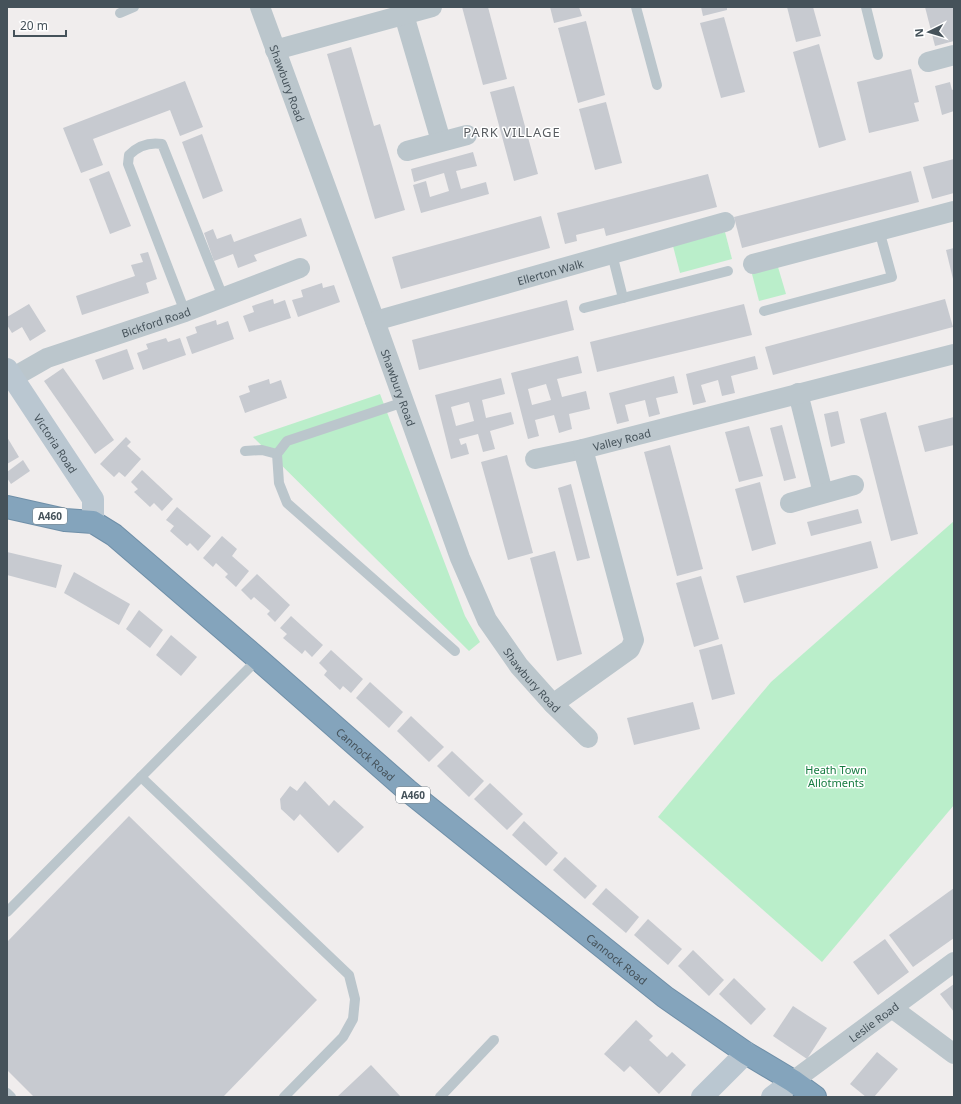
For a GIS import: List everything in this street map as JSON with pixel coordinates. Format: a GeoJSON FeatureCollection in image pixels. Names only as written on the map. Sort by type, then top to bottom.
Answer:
{"type":"FeatureCollection","features":[{"type":"Feature","properties":{"kind":"highway","name":"Cannock Road"},"geometry":{"type":"LineString","coordinates":[[7,507],[65,520],[93,522],[114,536],[408,790],[665,996],[746,1053],[793,1081],[815,1097]]}},
{"type":"Feature","properties":{"kind":"street","name":"Shawbury Road"},"geometry":{"type":"LineString","coordinates":[[260,7],[460,558],[487,620],[518,666],[553,704],[588,738]]}},
{"type":"Feature","properties":{"kind":"street"},"geometry":{"type":"LineString","coordinates":[[275,50],[432,7]]}},
{"type":"Feature","properties":{"kind":"street"},"geometry":{"type":"LineString","coordinates":[[404,15],[441,141]]}},
{"type":"Feature","properties":{"kind":"street"},"geometry":{"type":"LineString","coordinates":[[928,62],[954,54]]}},
{"type":"Feature","properties":{"kind":"street"},"geometry":{"type":"LineString","coordinates":[[407,151],[467,135]]}},
{"type":"Feature","properties":{"kind":"street"},"geometry":{"type":"LineString","coordinates":[[753,264],[954,211]]}},
{"type":"Feature","properties":{"kind":"street","name":"Ellerton Walk"},"geometry":{"type":"LineString","coordinates":[[375,321],[725,222]]}},
{"type":"Feature","properties":{"kind":"street","name":"Bickford Road"},"geometry":{"type":"LineString","coordinates":[[10,373],[47,358],[185,312],[300,268]]}},
{"type":"Feature","properties":{"kind":"street","name":"Valley Road"},"geometry":{"type":"LineString","coordinates":[[553,704],[630,649],[634,640],[583,449],[954,354]]}},
{"type":"Feature","properties":{"kind":"street","name":"Victoria Road"},"geometry":{"type":"LineString","coordinates":[[10,373],[93,499],[93,522]]}},
{"type":"Feature","properties":{"kind":"street"},"geometry":{"type":"LineString","coordinates":[[798,393],[823,493]]}},
{"type":"Feature","properties":{"kind":"street"},"geometry":{"type":"LineString","coordinates":[[535,460],[583,449]]}},
{"type":"Feature","properties":{"kind":"street"},"geometry":{"type":"LineString","coordinates":[[790,502],[854,485]]}},
{"type":"Feature","properties":{"kind":"street","name":"Leslie Road"},"geometry":{"type":"LineString","coordinates":[[793,1081],[954,962]]}},
{"type":"Feature","properties":{"kind":"street"},"geometry":{"type":"LineString","coordinates":[[892,1008],[954,1054]]}},
{"type":"Feature","properties":{"kind":"street"},"geometry":{"type":"LineString","coordinates":[[702,1097],[746,1053]]}},
{"type":"Feature","properties":{"kind":"street"},"geometry":{"type":"LineString","coordinates":[[772,1097],[793,1081]]}},
{"type":"Feature","properties":{"kind":"lane"},"geometry":{"type":"LineString","coordinates":[[120,13],[134,7]]}},
{"type":"Feature","properties":{"kind":"lane"},"geometry":{"type":"LineString","coordinates":[[636,7],[657,86]]}},
{"type":"Feature","properties":{"kind":"lane"},"geometry":{"type":"LineString","coordinates":[[866,7],[878,55]]}},
{"type":"Feature","properties":{"kind":"lane"},"geometry":{"type":"LineString","coordinates":[[185,312],[128,164],[128,155],[144,146],[153,143],[162,144],[223,297]]}},
{"type":"Feature","properties":{"kind":"lane"},"geometry":{"type":"LineString","coordinates":[[764,311],[892,277],[879,230]]}},
{"type":"Feature","properties":{"kind":"lane"},"geometry":{"type":"LineString","coordinates":[[612,254],[623,298]]}},
{"type":"Feature","properties":{"kind":"lane"},"geometry":{"type":"LineString","coordinates":[[584,308],[728,271]]}},
{"type":"Feature","properties":{"kind":"lane"},"geometry":{"type":"LineString","coordinates":[[404,402],[287,441],[278,454],[279,483],[287,503],[455,651]]}},
{"type":"Feature","properties":{"kind":"lane"},"geometry":{"type":"LineString","coordinates":[[245,451],[262,450],[278,454]]}},
{"type":"Feature","properties":{"kind":"lane"},"geometry":{"type":"LineString","coordinates":[[7,912],[258,659]]}},
{"type":"Feature","properties":{"kind":"lane"},"geometry":{"type":"LineString","coordinates":[[141,777],[349,975],[355,999],[353,1019],[343,1037],[284,1097]]}},
{"type":"Feature","properties":{"kind":"lane"},"geometry":{"type":"LineString","coordinates":[[440,1097],[494,1040]]}},
{"type":"Feature","properties":{"kind":"lane"},"geometry":{"type":"LineString","coordinates":[[7,1093],[12,1097]]}},
{"type":"Feature","properties":{"kind":"green space"},"geometry":{"type":"Polygon","coordinates":[[[725,232],[732,259],[680,273],[673,246],[725,232]]]}},
{"type":"Feature","properties":{"kind":"green space"},"geometry":{"type":"Polygon","coordinates":[[[778,267],[786,294],[759,301],[752,274],[778,267]]]}},
{"type":"Feature","properties":{"kind":"green space"},"geometry":{"type":"Polygon","coordinates":[[[380,394],[465,616],[480,642],[469,651],[253,437],[380,394]]]}},
{"type":"Feature","properties":{"kind":"green space","name":"Heath Town Allotments"},"geometry":{"type":"Polygon","coordinates":[[[954,521],[954,805],[822,962],[658,817],[771,682],[954,521]]]}},
{"type":"Feature","properties":{"kind":"building"},"geometry":{"type":"Polygon","coordinates":[[[462,7],[488,7],[507,79],[483,85],[462,7]]]}},
{"type":"Feature","properties":{"kind":"building"},"geometry":{"type":"Polygon","coordinates":[[[550,7],[579,7],[582,16],[554,23],[550,7]]]}},
{"type":"Feature","properties":{"kind":"building"},"geometry":{"type":"Polygon","coordinates":[[[701,7],[727,7],[727,10],[703,16],[701,7]]]}},
{"type":"Feature","properties":{"kind":"building"},"geometry":{"type":"Polygon","coordinates":[[[787,7],[813,7],[821,36],[796,42],[787,7]]]}},
{"type":"Feature","properties":{"kind":"building"},"geometry":{"type":"Polygon","coordinates":[[[925,7],[953,7],[954,41],[935,46],[925,7]]]}},
{"type":"Feature","properties":{"kind":"building"},"geometry":{"type":"Polygon","coordinates":[[[724,17],[745,92],[721,98],[700,23],[724,17]]]}},
{"type":"Feature","properties":{"kind":"building"},"geometry":{"type":"Polygon","coordinates":[[[586,21],[605,95],[578,103],[558,28],[586,21]]]}},
{"type":"Feature","properties":{"kind":"building"},"geometry":{"type":"Polygon","coordinates":[[[819,44],[846,140],[819,148],[793,52],[819,44]]]}},
{"type":"Feature","properties":{"kind":"building"},"geometry":{"type":"Polygon","coordinates":[[[351,47],[374,126],[380,124],[405,210],[375,219],[327,54],[351,47]]]}},
{"type":"Feature","properties":{"kind":"building"},"geometry":{"type":"Polygon","coordinates":[[[911,69],[919,102],[914,103],[919,121],[869,133],[857,82],[911,69]]]}},
{"type":"Feature","properties":{"kind":"building"},"geometry":{"type":"Polygon","coordinates":[[[185,81],[203,127],[180,136],[170,110],[93,139],[103,165],[81,173],[63,128],[185,81]]]}},
{"type":"Feature","properties":{"kind":"building"},"geometry":{"type":"Polygon","coordinates":[[[950,82],[952,90],[954,89],[954,111],[942,115],[935,86],[950,82]]]}},
{"type":"Feature","properties":{"kind":"building"},"geometry":{"type":"Polygon","coordinates":[[[514,86],[538,174],[514,181],[490,92],[514,86]]]}},
{"type":"Feature","properties":{"kind":"building"},"geometry":{"type":"Polygon","coordinates":[[[606,102],[622,163],[595,170],[579,109],[606,102]]]}},
{"type":"Feature","properties":{"kind":"building"},"geometry":{"type":"Polygon","coordinates":[[[202,134],[223,191],[203,199],[182,142],[202,134]]]}},
{"type":"Feature","properties":{"kind":"building"},"geometry":{"type":"Polygon","coordinates":[[[473,152],[477,166],[456,171],[461,189],[486,182],[489,194],[421,213],[413,185],[426,181],[430,197],[449,191],[444,173],[414,182],[411,169],[473,152]]]}},
{"type":"Feature","properties":{"kind":"building"},"geometry":{"type":"Polygon","coordinates":[[[954,159],[954,193],[932,199],[923,167],[954,159]]]}},
{"type":"Feature","properties":{"kind":"building"},"geometry":{"type":"Polygon","coordinates":[[[109,171],[131,226],[110,234],[89,179],[109,171]]]}},
{"type":"Feature","properties":{"kind":"building"},"geometry":{"type":"Polygon","coordinates":[[[911,171],[919,202],[742,248],[734,217],[911,171]]]}},
{"type":"Feature","properties":{"kind":"building"},"geometry":{"type":"Polygon","coordinates":[[[708,174],[717,207],[606,236],[604,228],[576,235],[577,241],[565,244],[557,213],[708,174]]]}},
{"type":"Feature","properties":{"kind":"building"},"geometry":{"type":"Polygon","coordinates":[[[541,216],[550,248],[401,289],[392,257],[541,216]]]}},
{"type":"Feature","properties":{"kind":"building"},"geometry":{"type":"Polygon","coordinates":[[[301,218],[307,236],[254,255],[257,261],[238,268],[233,254],[214,261],[204,233],[213,229],[217,239],[231,234],[234,242],[301,218]]]}},
{"type":"Feature","properties":{"kind":"building"},"geometry":{"type":"Polygon","coordinates":[[[954,248],[954,279],[953,279],[946,250],[954,248]]]}},
{"type":"Feature","properties":{"kind":"building"},"geometry":{"type":"Polygon","coordinates":[[[148,252],[157,279],[146,283],[149,293],[82,315],[76,296],[135,276],[131,265],[143,262],[140,254],[148,252]]]}},
{"type":"Feature","properties":{"kind":"building"},"geometry":{"type":"Polygon","coordinates":[[[322,283],[323,288],[334,285],[340,302],[298,317],[292,300],[303,297],[301,290],[322,283]]]}},
{"type":"Feature","properties":{"kind":"building"},"geometry":{"type":"Polygon","coordinates":[[[273,299],[274,304],[285,300],[291,318],[249,332],[243,316],[254,312],[252,306],[273,299]]]}},
{"type":"Feature","properties":{"kind":"building"},"geometry":{"type":"Polygon","coordinates":[[[945,299],[953,327],[773,375],[765,347],[945,299]]]}},
{"type":"Feature","properties":{"kind":"building"},"geometry":{"type":"Polygon","coordinates":[[[567,300],[574,330],[419,370],[412,340],[567,300]]]}},
{"type":"Feature","properties":{"kind":"building"},"geometry":{"type":"Polygon","coordinates":[[[29,304],[46,331],[30,341],[22,327],[12,333],[7,325],[7,317],[29,304]]]}},
{"type":"Feature","properties":{"kind":"building"},"geometry":{"type":"Polygon","coordinates":[[[744,304],[752,335],[597,372],[590,342],[744,304]]]}},
{"type":"Feature","properties":{"kind":"building"},"geometry":{"type":"Polygon","coordinates":[[[216,320],[217,325],[228,321],[234,339],[192,354],[186,337],[197,333],[195,327],[216,320]]]}},
{"type":"Feature","properties":{"kind":"building"},"geometry":{"type":"Polygon","coordinates":[[[166,338],[168,342],[180,338],[186,355],[143,370],[137,353],[148,349],[146,344],[166,338]]]}},
{"type":"Feature","properties":{"kind":"building"},"geometry":{"type":"Polygon","coordinates":[[[127,349],[134,369],[103,380],[95,360],[127,349]]]}},
{"type":"Feature","properties":{"kind":"building"},"geometry":{"type":"Polygon","coordinates":[[[578,356],[582,373],[557,379],[562,397],[586,391],[590,409],[569,414],[572,429],[559,433],[554,415],[535,420],[539,436],[528,439],[511,373],[578,356]],[[546,384],[528,389],[532,405],[551,400],[546,384]]]}},
{"type":"Feature","properties":{"kind":"building"},"geometry":{"type":"Polygon","coordinates":[[[755,356],[758,369],[731,376],[735,393],[722,396],[718,380],[701,385],[706,402],[693,405],[686,374],[755,356]]]}},
{"type":"Feature","properties":{"kind":"building"},"geometry":{"type":"Polygon","coordinates":[[[63,368],[114,440],[95,454],[44,381],[63,368]]]}},
{"type":"Feature","properties":{"kind":"building"},"geometry":{"type":"Polygon","coordinates":[[[674,376],[678,393],[656,398],[660,414],[649,417],[645,400],[625,405],[629,421],[617,424],[609,393],[674,376]]]}},
{"type":"Feature","properties":{"kind":"building"},"geometry":{"type":"Polygon","coordinates":[[[501,378],[505,394],[482,400],[486,418],[511,412],[514,424],[490,431],[495,449],[483,452],[478,434],[459,439],[461,445],[466,443],[469,454],[451,459],[435,395],[501,378]],[[469,402],[451,407],[456,426],[474,421],[469,402]]]}},
{"type":"Feature","properties":{"kind":"building"},"geometry":{"type":"Polygon","coordinates":[[[269,379],[270,384],[281,380],[287,398],[245,413],[239,396],[250,392],[248,386],[269,379]]]}},
{"type":"Feature","properties":{"kind":"building"},"geometry":{"type":"Polygon","coordinates":[[[838,411],[845,443],[831,447],[824,414],[838,411]]]}},
{"type":"Feature","properties":{"kind":"building"},"geometry":{"type":"Polygon","coordinates":[[[886,412],[918,534],[891,541],[860,419],[886,412]]]}},
{"type":"Feature","properties":{"kind":"building"},"geometry":{"type":"Polygon","coordinates":[[[954,417],[954,445],[925,452],[918,426],[954,417]]]}},
{"type":"Feature","properties":{"kind":"building"},"geometry":{"type":"Polygon","coordinates":[[[782,425],[796,478],[784,481],[770,428],[782,425]]]}},
{"type":"Feature","properties":{"kind":"building"},"geometry":{"type":"Polygon","coordinates":[[[749,426],[763,476],[739,482],[725,432],[749,426]]]}},
{"type":"Feature","properties":{"kind":"building"},"geometry":{"type":"Polygon","coordinates":[[[7,437],[19,457],[7,464],[7,437]]]}},
{"type":"Feature","properties":{"kind":"building"},"geometry":{"type":"Polygon","coordinates":[[[126,437],[131,442],[127,446],[141,459],[125,477],[119,472],[114,477],[100,464],[126,437]]]}},
{"type":"Feature","properties":{"kind":"building"},"geometry":{"type":"Polygon","coordinates":[[[670,445],[703,569],[677,576],[644,452],[670,445]]]}},
{"type":"Feature","properties":{"kind":"building"},"geometry":{"type":"Polygon","coordinates":[[[507,455],[533,553],[508,560],[481,462],[507,455]]]}},
{"type":"Feature","properties":{"kind":"building"},"geometry":{"type":"Polygon","coordinates":[[[23,460],[30,471],[11,484],[7,478],[7,472],[23,460]]]}},
{"type":"Feature","properties":{"kind":"building"},"geometry":{"type":"Polygon","coordinates":[[[142,470],[173,499],[162,511],[154,503],[150,507],[134,492],[138,489],[131,482],[142,470]]]}},
{"type":"Feature","properties":{"kind":"building"},"geometry":{"type":"Polygon","coordinates":[[[760,482],[776,544],[752,551],[735,489],[760,482]]]}},
{"type":"Feature","properties":{"kind":"building"},"geometry":{"type":"Polygon","coordinates":[[[571,484],[590,558],[577,561],[558,488],[571,484]]]}},
{"type":"Feature","properties":{"kind":"building"},"geometry":{"type":"Polygon","coordinates":[[[177,507],[211,536],[198,551],[190,543],[187,546],[170,531],[174,526],[166,520],[177,507]]]}},
{"type":"Feature","properties":{"kind":"building"},"geometry":{"type":"Polygon","coordinates":[[[858,509],[862,523],[811,536],[807,522],[858,509]]]}},
{"type":"Feature","properties":{"kind":"building"},"geometry":{"type":"Polygon","coordinates":[[[222,536],[237,549],[232,556],[249,571],[236,587],[225,577],[228,574],[216,563],[213,567],[203,558],[222,536]]]}},
{"type":"Feature","properties":{"kind":"building"},"geometry":{"type":"Polygon","coordinates":[[[871,541],[878,568],[744,603],[736,576],[871,541]]]}},
{"type":"Feature","properties":{"kind":"building"},"geometry":{"type":"Polygon","coordinates":[[[555,551],[582,654],[557,661],[530,558],[555,551]]]}},
{"type":"Feature","properties":{"kind":"building"},"geometry":{"type":"Polygon","coordinates":[[[7,552],[62,565],[56,588],[7,575],[7,552]]]}},
{"type":"Feature","properties":{"kind":"building"},"geometry":{"type":"Polygon","coordinates":[[[74,572],[130,604],[119,625],[64,593],[74,572]]]}},
{"type":"Feature","properties":{"kind":"building"},"geometry":{"type":"Polygon","coordinates":[[[257,574],[290,605],[275,622],[267,614],[270,611],[254,597],[251,600],[241,590],[257,574]]]}},
{"type":"Feature","properties":{"kind":"building"},"geometry":{"type":"Polygon","coordinates":[[[701,576],[719,639],[694,647],[676,583],[701,576]]]}},
{"type":"Feature","properties":{"kind":"building"},"geometry":{"type":"Polygon","coordinates":[[[139,610],[163,630],[150,648],[126,629],[139,610]]]}},
{"type":"Feature","properties":{"kind":"building"},"geometry":{"type":"Polygon","coordinates":[[[291,616],[323,645],[312,657],[305,650],[302,654],[283,638],[287,634],[280,628],[291,616]]]}},
{"type":"Feature","properties":{"kind":"building"},"geometry":{"type":"Polygon","coordinates":[[[171,635],[197,657],[181,676],[156,655],[171,635]]]}},
{"type":"Feature","properties":{"kind":"building"},"geometry":{"type":"Polygon","coordinates":[[[722,644],[735,694],[712,700],[699,650],[722,644]]]}},
{"type":"Feature","properties":{"kind":"building"},"geometry":{"type":"Polygon","coordinates":[[[331,650],[363,679],[351,693],[343,686],[340,690],[324,675],[327,671],[319,663],[331,650]]]}},
{"type":"Feature","properties":{"kind":"building"},"geometry":{"type":"Polygon","coordinates":[[[370,682],[403,712],[389,728],[356,698],[370,682]]]}},
{"type":"Feature","properties":{"kind":"building"},"geometry":{"type":"Polygon","coordinates":[[[693,702],[700,729],[634,745],[627,718],[693,702]]]}},
{"type":"Feature","properties":{"kind":"building"},"geometry":{"type":"Polygon","coordinates":[[[411,716],[444,747],[429,762],[397,731],[411,716]]]}},
{"type":"Feature","properties":{"kind":"building"},"geometry":{"type":"Polygon","coordinates":[[[452,751],[484,781],[469,797],[437,766],[452,751]]]}},
{"type":"Feature","properties":{"kind":"building"},"geometry":{"type":"Polygon","coordinates":[[[305,781],[329,806],[334,800],[364,827],[338,853],[300,814],[294,821],[281,809],[280,799],[290,786],[297,791],[305,781]]]}},
{"type":"Feature","properties":{"kind":"building"},"geometry":{"type":"Polygon","coordinates":[[[490,783],[523,814],[507,830],[474,799],[490,783]]]}},
{"type":"Feature","properties":{"kind":"building"},"geometry":{"type":"Polygon","coordinates":[[[129,816],[317,1000],[223,1097],[34,1097],[7,1070],[7,942],[129,816]]]}},
{"type":"Feature","properties":{"kind":"building"},"geometry":{"type":"Polygon","coordinates":[[[524,821],[558,853],[546,866],[512,835],[524,821]]]}},
{"type":"Feature","properties":{"kind":"building"},"geometry":{"type":"Polygon","coordinates":[[[565,857],[597,886],[585,899],[553,870],[565,857]]]}},
{"type":"Feature","properties":{"kind":"building"},"geometry":{"type":"Polygon","coordinates":[[[606,888],[639,917],[626,933],[592,904],[606,888]]]}},
{"type":"Feature","properties":{"kind":"building"},"geometry":{"type":"Polygon","coordinates":[[[954,888],[954,938],[913,967],[889,935],[954,888]]]}},
{"type":"Feature","properties":{"kind":"building"},"geometry":{"type":"Polygon","coordinates":[[[648,919],[682,949],[668,965],[634,935],[648,919]]]}},
{"type":"Feature","properties":{"kind":"building"},"geometry":{"type":"Polygon","coordinates":[[[885,939],[909,972],[878,995],[853,962],[885,939]]]}},
{"type":"Feature","properties":{"kind":"building"},"geometry":{"type":"Polygon","coordinates":[[[693,950],[724,980],[709,996],[678,966],[693,950]]]}},
{"type":"Feature","properties":{"kind":"building"},"geometry":{"type":"Polygon","coordinates":[[[734,978],[766,1009],[751,1025],[719,994],[734,978]]]}},
{"type":"Feature","properties":{"kind":"building"},"geometry":{"type":"Polygon","coordinates":[[[954,984],[954,1012],[940,994],[954,984]]]}},
{"type":"Feature","properties":{"kind":"building"},"geometry":{"type":"Polygon","coordinates":[[[793,1006],[827,1028],[807,1059],[773,1036],[793,1006]]]}},
{"type":"Feature","properties":{"kind":"building"},"geometry":{"type":"Polygon","coordinates":[[[636,1020],[653,1036],[649,1040],[667,1057],[672,1052],[686,1065],[659,1094],[630,1066],[624,1072],[604,1054],[636,1020]]]}},
{"type":"Feature","properties":{"kind":"building"},"geometry":{"type":"Polygon","coordinates":[[[877,1052],[898,1069],[874,1097],[866,1097],[850,1084],[877,1052]]]}},
{"type":"Feature","properties":{"kind":"building"},"geometry":{"type":"Polygon","coordinates":[[[371,1065],[401,1097],[337,1097],[371,1065]]]}},
{"type":"Feature","properties":{"kind":"district","name":"PARK VILLAGE"},"geometry":{"type":"Point","coordinates":[512,132]}}]}
